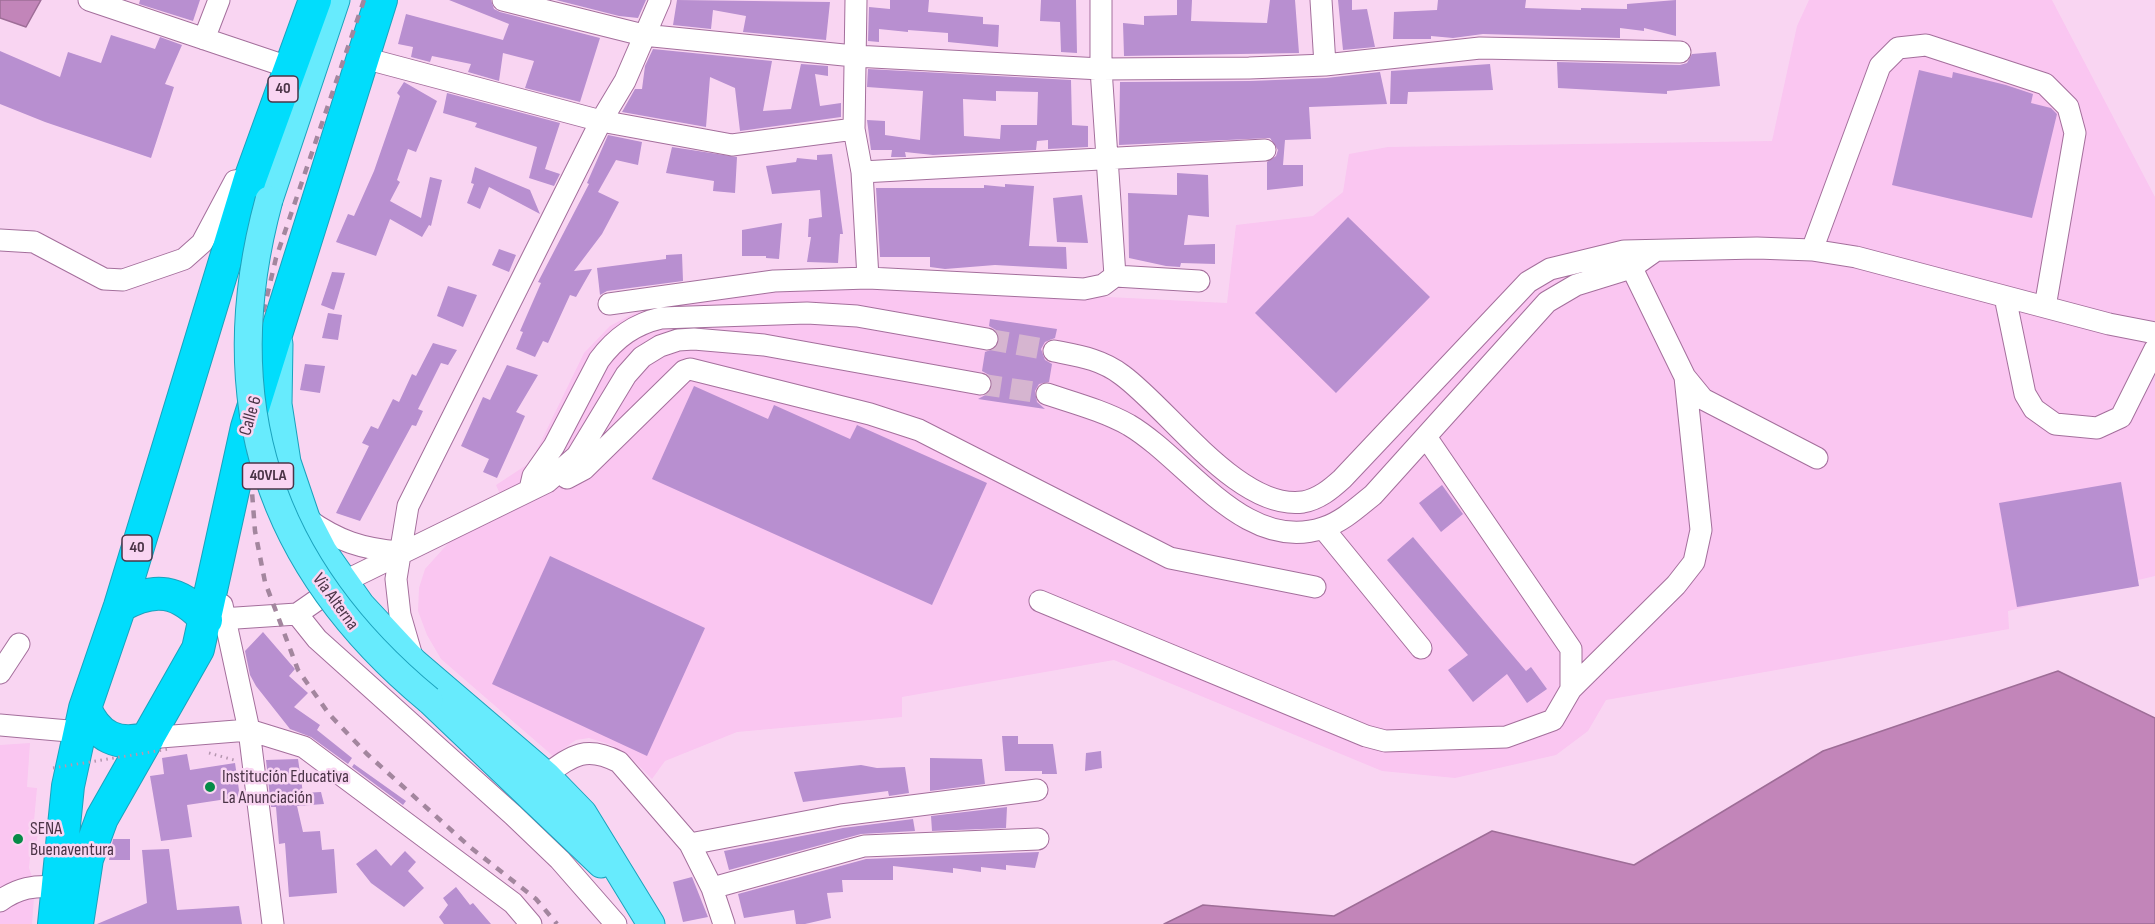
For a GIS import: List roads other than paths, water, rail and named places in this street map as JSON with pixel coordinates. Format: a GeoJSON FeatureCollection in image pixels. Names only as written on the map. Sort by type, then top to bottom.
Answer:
{"type":"FeatureCollection","features":[{"type":"Feature","properties":{"kind":"highway","name":"40"},"geometry":{"type":"LineString","coordinates":[[54,924],[68,786],[83,720],[260,189],[291,68],[315,0]]}},
{"type":"Feature","properties":{"kind":"highway","name":"Calle 6"},"geometry":{"type":"LineString","coordinates":[[77,924],[87,859],[102,818],[159,744],[198,649],[216,619],[215,579],[247,427],[381,0]]}},
{"type":"Feature","properties":{"kind":"highway"},"geometry":{"type":"LineString","coordinates":[[120,606],[137,596],[156,593],[176,596],[216,619]]}},
{"type":"Feature","properties":{"kind":"highway"},"geometry":{"type":"LineString","coordinates":[[83,720],[91,723],[102,734],[117,741],[159,744]]}},
{"type":"Feature","properties":{"kind":"main road","name":"Via Alterna"},"geometry":{"type":"LineString","coordinates":[[336,0],[260,189],[257,245],[249,291],[247,338],[249,385],[256,431],[268,477],[285,520],[306,562],[331,601],[369,646],[568,830],[636,899]]}},
{"type":"Feature","properties":{"kind":"main road","name":"Via Alterna"},"geometry":{"type":"LineString","coordinates":[[290,287],[279,345],[278,404],[287,462],[306,518],[343,582],[378,625],[414,662],[546,775],[583,813],[651,924]]}},
{"type":"Feature","properties":{"kind":"street"},"geometry":{"type":"LineString","coordinates":[[89,0],[291,68]]}},
{"type":"Feature","properties":{"kind":"street"},"geometry":{"type":"LineString","coordinates":[[204,39],[219,0]]}},
{"type":"Feature","properties":{"kind":"street"},"geometry":{"type":"LineString","coordinates":[[503,0],[643,35],[854,56],[1101,69],[1325,65],[1480,48],[1680,52]]}},
{"type":"Feature","properties":{"kind":"street"},"geometry":{"type":"LineString","coordinates":[[414,662],[400,615],[396,579],[408,506],[601,121],[625,81],[660,0]]}},
{"type":"Feature","properties":{"kind":"street"},"geometry":{"type":"LineString","coordinates":[[856,0],[855,129],[862,172],[868,278]]}},
{"type":"Feature","properties":{"kind":"street"},"geometry":{"type":"LineString","coordinates":[[1101,0],[1101,69],[1115,276]]}},
{"type":"Feature","properties":{"kind":"street"},"geometry":{"type":"LineString","coordinates":[[1321,0],[1325,65]]}},
{"type":"Feature","properties":{"kind":"street"},"geometry":{"type":"LineString","coordinates":[[1812,250],[1880,66],[1898,48],[1926,45],[2045,84],[2068,107],[2075,133],[2045,308]]}},
{"type":"Feature","properties":{"kind":"street"},"geometry":{"type":"LineString","coordinates":[[364,58],[601,121],[732,145],[855,129]]}},
{"type":"Feature","properties":{"kind":"street"},"geometry":{"type":"LineString","coordinates":[[862,172],[1265,150]]}},
{"type":"Feature","properties":{"kind":"street"},"geometry":{"type":"LineString","coordinates":[[0,240],[34,242],[104,279],[123,280],[184,259],[202,243],[236,182],[260,189]]}},
{"type":"Feature","properties":{"kind":"street"},"geometry":{"type":"LineString","coordinates":[[1054,351],[1099,361],[1123,375],[1236,480],[1262,496],[1283,503],[1305,502],[1325,494],[1342,479],[1528,282],[1550,269],[1627,259],[1655,251],[1757,248],[1812,250],[1857,257],[2045,308],[2155,333]]}},
{"type":"Feature","properties":{"kind":"street"},"geometry":{"type":"LineString","coordinates":[[1627,259],[1685,378],[1703,399],[1817,458]]}},
{"type":"Feature","properties":{"kind":"street"},"geometry":{"type":"LineString","coordinates":[[1047,393],[1128,425],[1241,516],[1258,525],[1267,529],[1295,533],[1323,528],[1349,514],[1373,495],[1547,302],[1627,259]]}},
{"type":"Feature","properties":{"kind":"street"},"geometry":{"type":"LineString","coordinates":[[609,304],[774,281],[868,278],[1084,289],[1103,285],[1115,276],[1198,281]]}},
{"type":"Feature","properties":{"kind":"street"},"geometry":{"type":"LineString","coordinates":[[2005,297],[2025,394],[2034,409],[2055,424],[2097,428],[2121,417],[2155,349]]}},
{"type":"Feature","properties":{"kind":"street"},"geometry":{"type":"LineString","coordinates":[[530,489],[533,476],[554,446],[599,360],[609,347],[640,323],[661,318],[807,313],[857,316],[987,339]]}},
{"type":"Feature","properties":{"kind":"street"},"geometry":{"type":"LineString","coordinates":[[273,924],[267,857],[252,765],[249,730],[216,619],[297,614],[343,582],[547,482],[572,462],[626,375],[642,357],[660,346],[678,340],[694,339],[764,345],[981,384]]}},
{"type":"Feature","properties":{"kind":"street"},"geometry":{"type":"LineString","coordinates":[[530,489],[552,486],[584,469],[684,371],[690,369],[870,414],[919,430],[1170,558],[1315,587]]}},
{"type":"Feature","properties":{"kind":"street"},"geometry":{"type":"LineString","coordinates":[[1040,601],[1366,736],[1385,741],[1506,737],[1553,720],[1571,689],[1676,585],[1694,562],[1701,531],[1685,378]]}},
{"type":"Feature","properties":{"kind":"street"},"geometry":{"type":"LineString","coordinates":[[1426,437],[1571,649],[1571,689]]}},
{"type":"Feature","properties":{"kind":"street"},"geometry":{"type":"LineString","coordinates":[[306,518],[332,536],[356,545],[401,552]]}},
{"type":"Feature","properties":{"kind":"street"},"geometry":{"type":"LineString","coordinates":[[1323,528],[1421,648]]}},
{"type":"Feature","properties":{"kind":"street"},"geometry":{"type":"LineString","coordinates":[[297,614],[317,639],[560,860],[616,924]]}},
{"type":"Feature","properties":{"kind":"street"},"geometry":{"type":"LineString","coordinates":[[0,673],[19,644]]}},
{"type":"Feature","properties":{"kind":"street"},"geometry":{"type":"LineString","coordinates":[[0,726],[83,720]]}},
{"type":"Feature","properties":{"kind":"street"},"geometry":{"type":"LineString","coordinates":[[159,744],[249,730],[304,747],[513,903],[531,924]]}},
{"type":"Feature","properties":{"kind":"street"},"geometry":{"type":"LineString","coordinates":[[546,775],[569,758],[588,752],[605,755],[619,762],[690,844],[712,888],[724,924]]}},
{"type":"Feature","properties":{"kind":"street"},"geometry":{"type":"LineString","coordinates":[[690,844],[841,815],[1037,790]]}},
{"type":"Feature","properties":{"kind":"street"},"geometry":{"type":"LineString","coordinates":[[712,888],[864,846],[1038,839]]}},
{"type":"Feature","properties":{"kind":"street"},"geometry":{"type":"LineString","coordinates":[[0,901],[12,892],[36,885],[57,886]]}},
{"type":"Feature","properties":{"kind":"tunnel"},"geometry":{"type":"LineString","coordinates":[[987,339],[1054,351]]}},
{"type":"Feature","properties":{"kind":"tunnel"},"geometry":{"type":"LineString","coordinates":[[980,384],[1047,394]]}},
{"type":"Feature","properties":{"kind":"railway"},"geometry":{"type":"LineString","coordinates":[[364,0],[276,258],[256,343],[247,427],[255,531],[265,582],[298,670],[329,714],[367,754],[470,847],[536,899],[557,924]]}},
{"type":"Feature","properties":{"kind":"place","name":"Institución Educativa La Anunciación"},"geometry":{"type":"Point","coordinates":[210,787]}},
{"type":"Feature","properties":{"kind":"place","name":"SENA Buenaventura"},"geometry":{"type":"Point","coordinates":[18,839]}}]}
